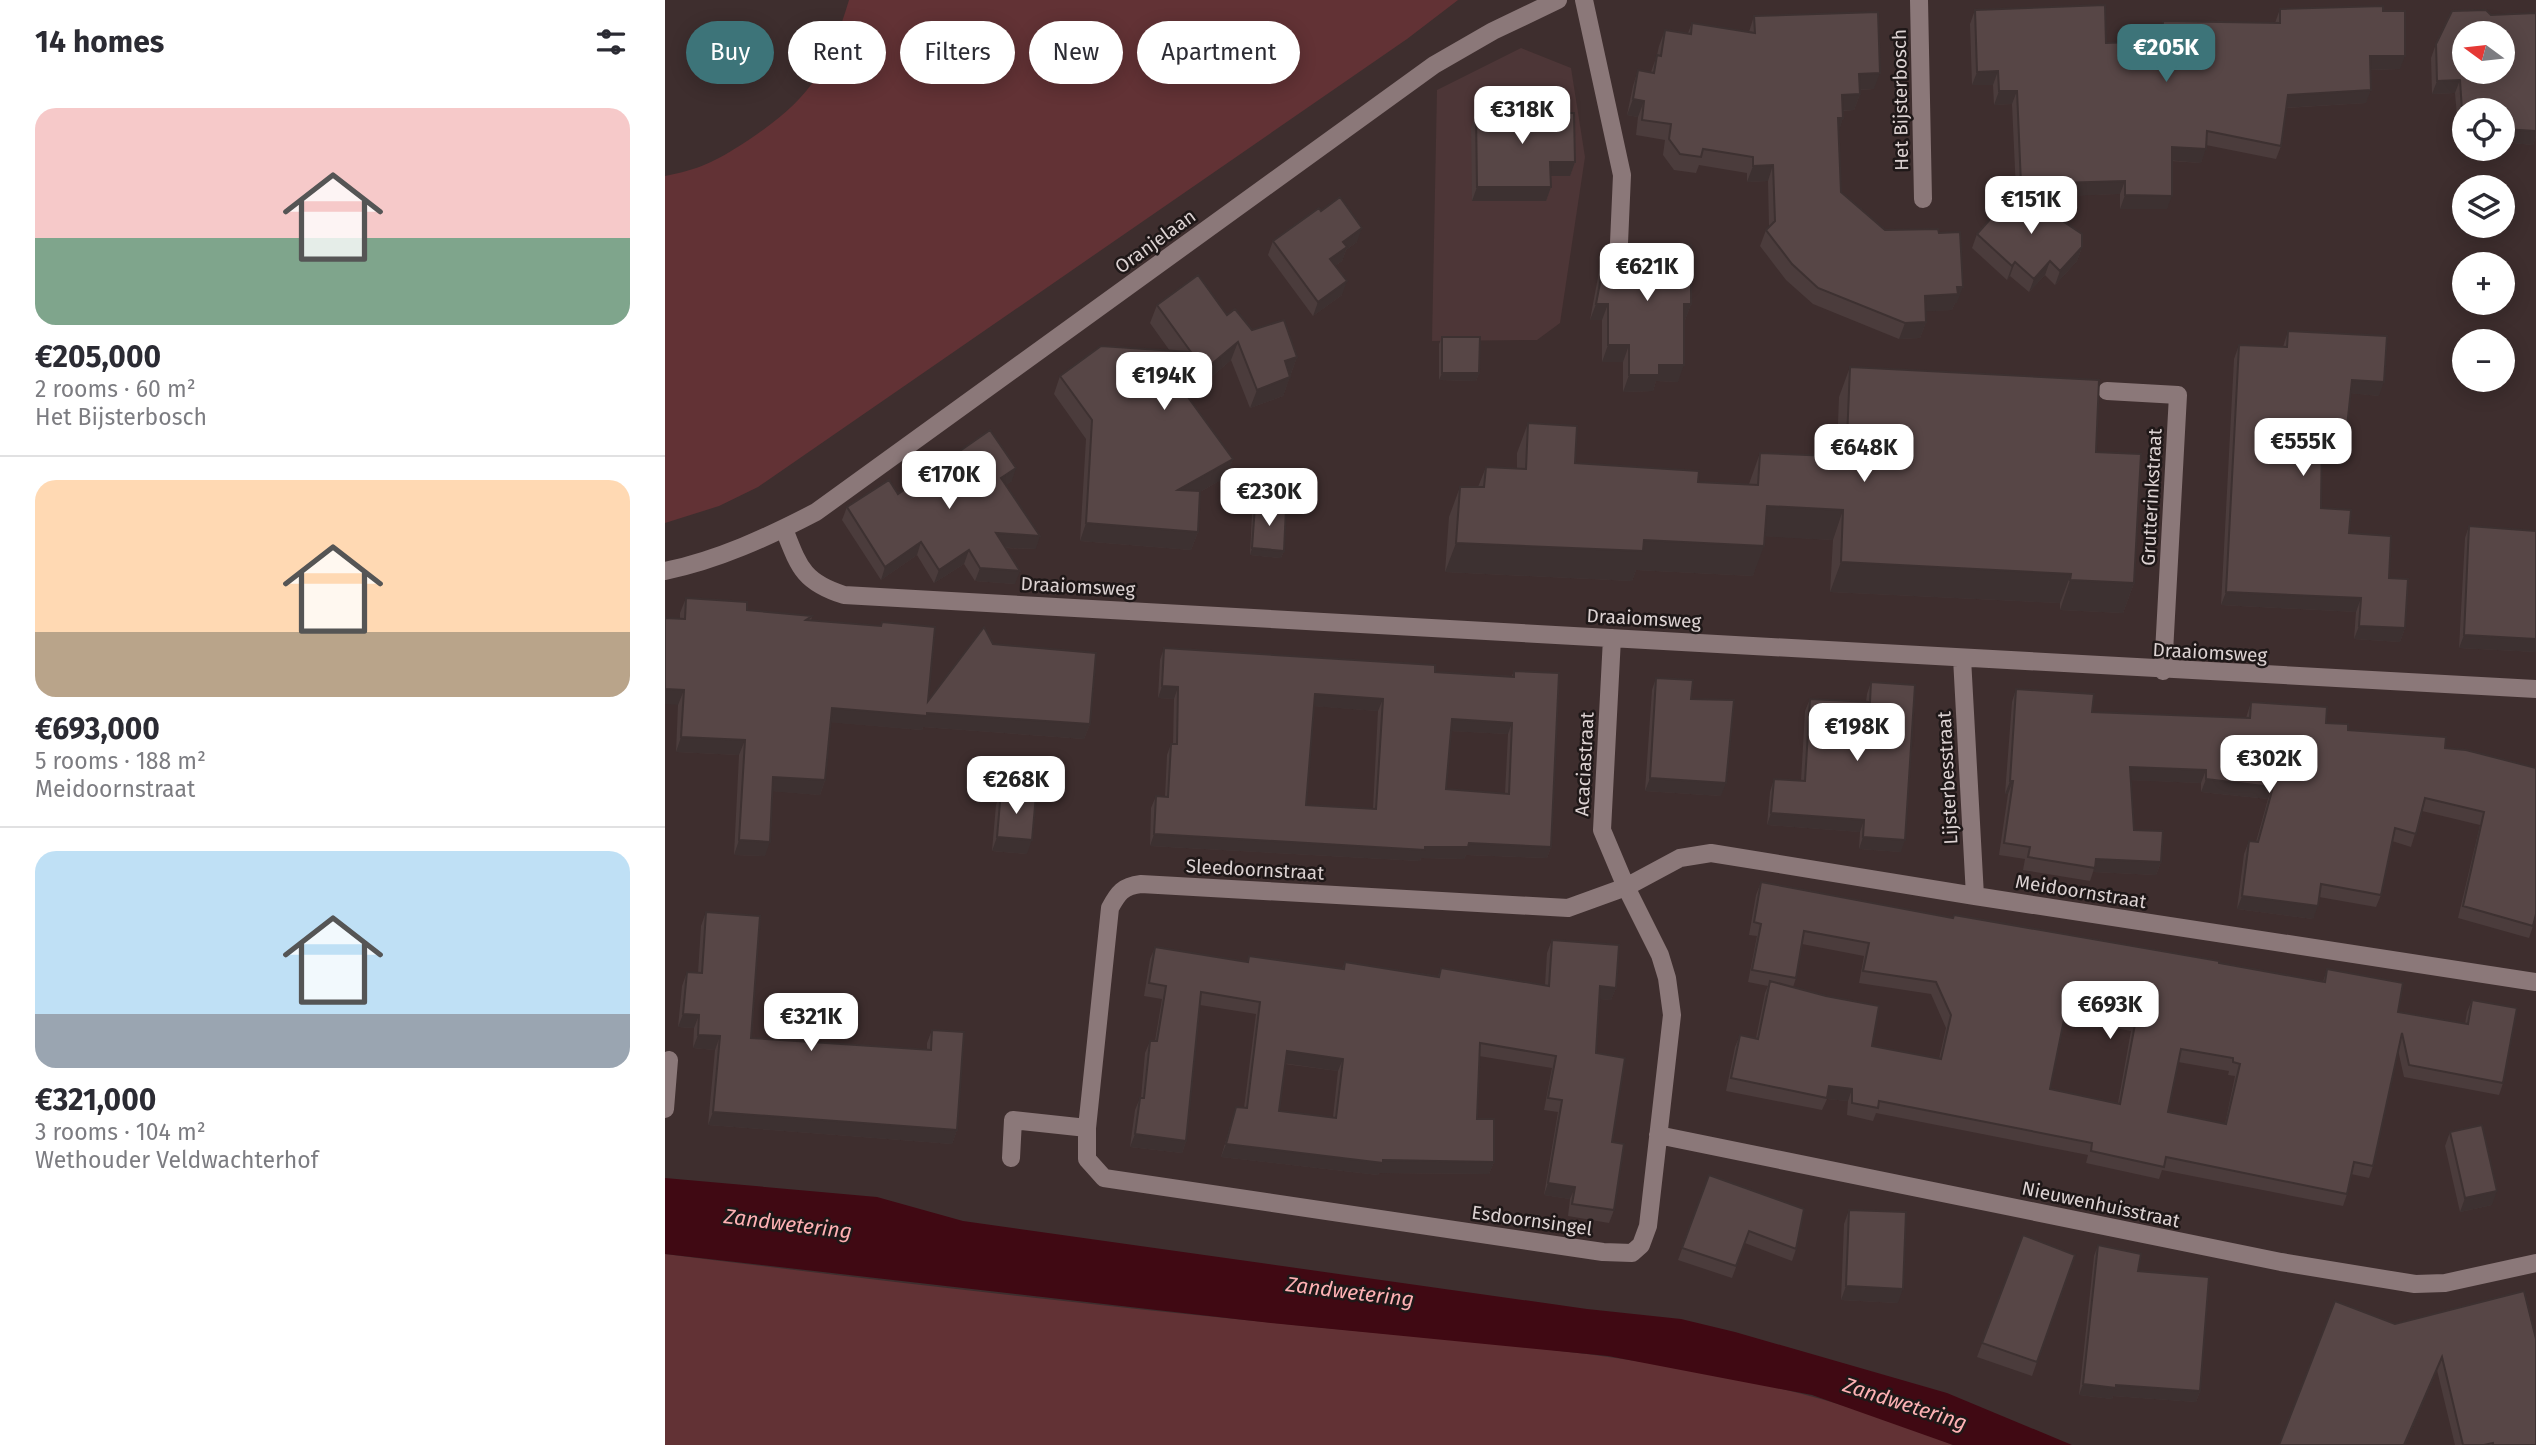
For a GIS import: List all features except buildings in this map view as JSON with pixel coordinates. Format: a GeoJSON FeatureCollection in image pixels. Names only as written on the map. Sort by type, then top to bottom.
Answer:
{"type":"FeatureCollection","features":[{"type":"Feature","properties":{"kind":"street","name":"Oranjelaan"},"geometry":{"type":"LineString","coordinates":[[665,571],[697,564],[784,529],[816,512],[1434,65],[1493,31],[1558,0]]}},
{"type":"Feature","properties":{"kind":"street"},"geometry":{"type":"LineString","coordinates":[[1584,0],[1622,175],[1619,243]]}},
{"type":"Feature","properties":{"kind":"street","name":"Het Bijsterbosch"},"geometry":{"type":"LineString","coordinates":[[1919,0],[1923,199]]}},
{"type":"Feature","properties":{"kind":"street","name":"Grutterinkstraat"},"geometry":{"type":"LineString","coordinates":[[2107,391],[2178,395],[2163,671]]}},
{"type":"Feature","properties":{"kind":"street","name":"Draaiomsweg"},"geometry":{"type":"LineString","coordinates":[[784,529],[796,561],[809,577],[822,588],[844,595],[2163,671],[2536,689]]}},
{"type":"Feature","properties":{"kind":"street","name":"Acaciastraat"},"geometry":{"type":"LineString","coordinates":[[1612,638],[1602,830],[1626,887]]}},
{"type":"Feature","properties":{"kind":"street","name":"Lijsterbesstraat"},"geometry":{"type":"LineString","coordinates":[[1962,658],[1975,897]]}},
{"type":"Feature","properties":{"kind":"street","name":"Meidoornstraat"},"geometry":{"type":"LineString","coordinates":[[1626,887],[1680,858],[1711,853],[1975,897],[2536,982]]}},
{"type":"Feature","properties":{"kind":"street","name":"Sleedoornstraat"},"geometry":{"type":"LineString","coordinates":[[1087,1128],[1110,908],[1117,894],[1126,886],[1141,884],[1568,908],[1626,887]]}},
{"type":"Feature","properties":{"kind":"street","name":"Esdoornsingel"},"geometry":{"type":"LineString","coordinates":[[1087,1128],[1087,1158],[1104,1178],[1603,1252],[1632,1252],[1641,1245],[1648,1226],[1672,1015],[1667,978],[1660,955],[1626,887]]}},
{"type":"Feature","properties":{"kind":"street"},"geometry":{"type":"LineString","coordinates":[[665,1110],[669,1060]]}},
{"type":"Feature","properties":{"kind":"street"},"geometry":{"type":"LineString","coordinates":[[1011,1158],[1013,1120],[1087,1128]]}},
{"type":"Feature","properties":{"kind":"street","name":"Nieuwenhuisstraat"},"geometry":{"type":"LineString","coordinates":[[1658,1135],[2281,1262],[2414,1284],[2445,1283],[2536,1263]]}},
{"type":"Feature","properties":{"kind":"shaded area"},"geometry":{"type":"Polygon","coordinates":[[[849,0],[1458,0],[1407,39],[758,487],[719,506],[665,523],[665,176],[697,168],[744,143],[800,99],[811,84],[886,84],[886,21],[842,21],[849,0]]]}},
{"type":"Feature","properties":{"kind":"shaded area"},"geometry":{"type":"Polygon","coordinates":[[[1521,48],[1571,68],[1585,157],[1560,323],[1537,340],[1432,341],[1437,90],[1521,48]]]}},
{"type":"Feature","properties":{"kind":"shaded area"},"geometry":{"type":"Polygon","coordinates":[[[665,1254],[1064,1301],[1469,1341],[1634,1361],[1797,1393],[1876,1416],[1953,1445],[665,1445],[665,1254]]]}},
{"type":"Feature","properties":{"kind":"water","name":"Zandwetering"},"geometry":{"type":"Polygon","coordinates":[[[665,1178],[877,1197],[963,1221],[1587,1309],[1681,1319],[1947,1393],[2072,1445],[1953,1445],[1812,1395],[1608,1356],[1271,1323],[665,1254],[665,1178]]]}}]}
